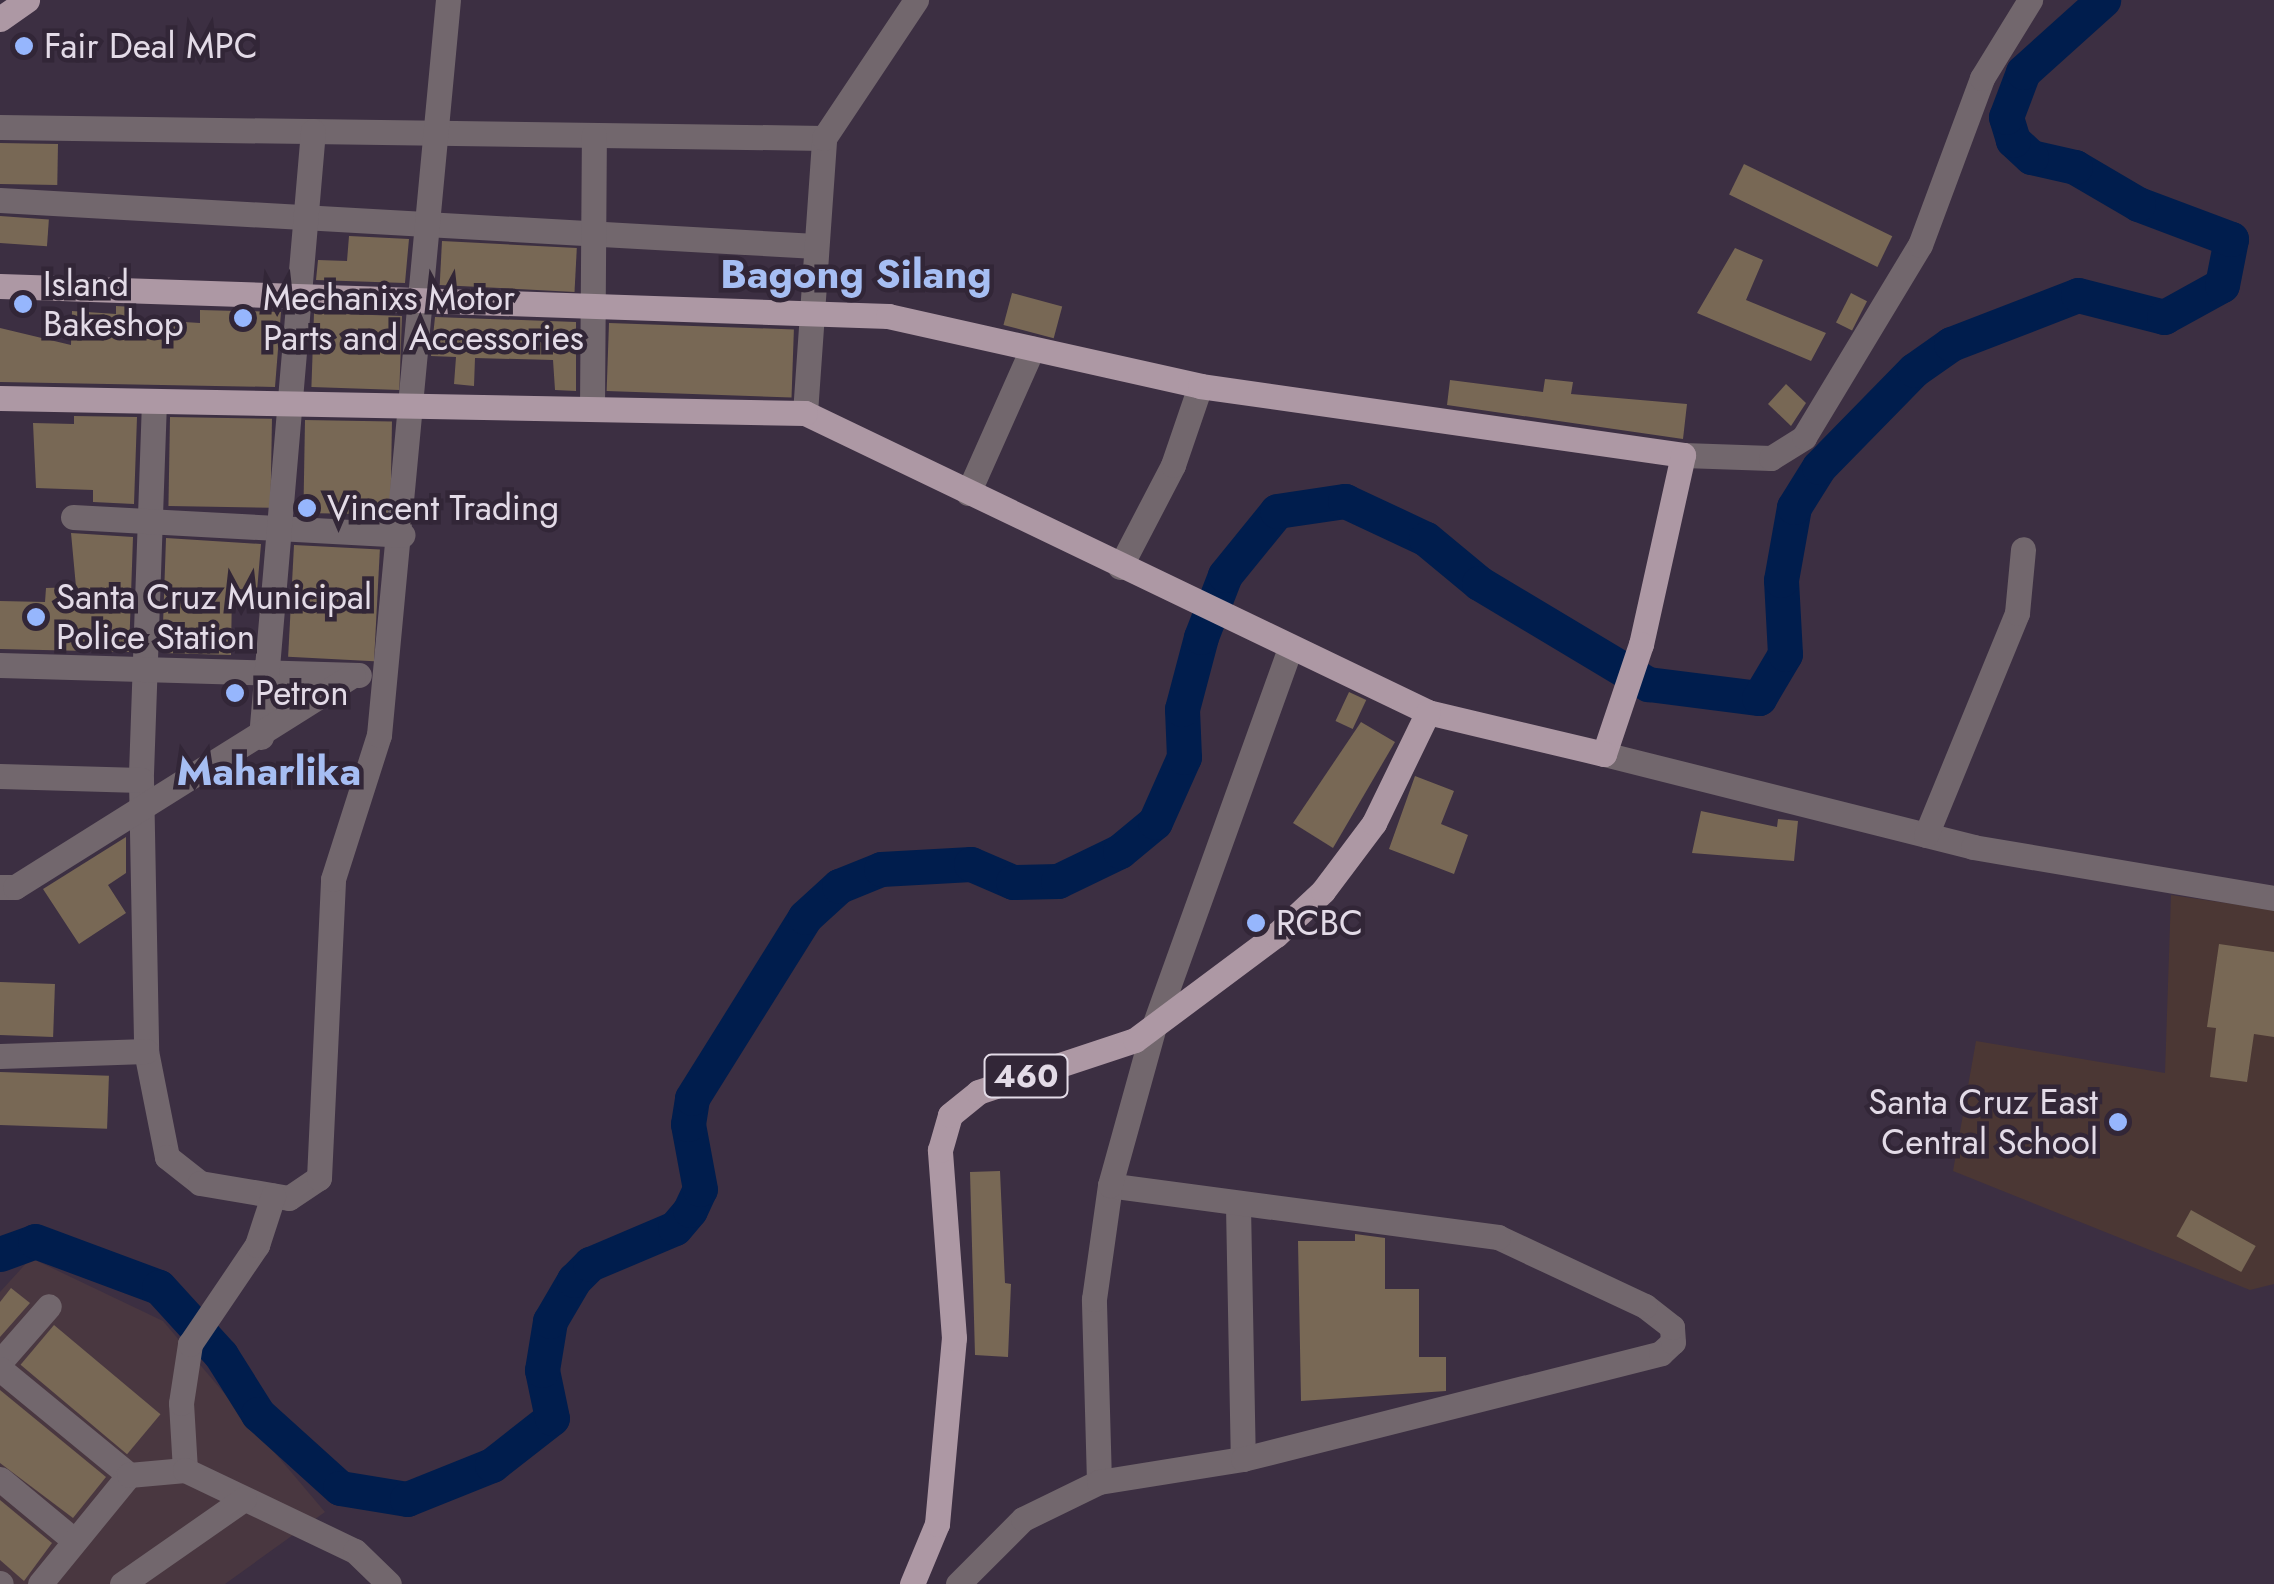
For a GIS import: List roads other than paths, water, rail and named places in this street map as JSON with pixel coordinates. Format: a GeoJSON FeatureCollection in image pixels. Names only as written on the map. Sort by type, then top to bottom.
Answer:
{"type":"FeatureCollection","features":[{"type":"Feature","properties":{"kind":"main road"},"geometry":{"type":"LineString","coordinates":[[0,19],[27,0]]}},
{"type":"Feature","properties":{"kind":"main road"},"geometry":{"type":"LineString","coordinates":[[0,286],[888,316],[1200,386],[1683,455],[1640,644],[1604,754],[1428,712],[1120,568],[804,413],[0,398]]}},
{"type":"Feature","properties":{"kind":"main road","name":"460"},"geometry":{"type":"LineString","coordinates":[[912,1584],[936,1524],[954,1338],[940,1150],[950,1115],[978,1092],[1135,1040],[1323,891],[1374,823],[1428,712]]}},
{"type":"Feature","properties":{"kind":"street"},"geometry":{"type":"LineString","coordinates":[[154,401],[141,808],[146,1051],[167,1158],[200,1183],[289,1198],[319,1178],[333,879],[379,735],[366,675],[403,535],[448,0]]}},
{"type":"Feature","properties":{"kind":"street"},"geometry":{"type":"LineString","coordinates":[[804,413],[824,138],[916,0]]}},
{"type":"Feature","properties":{"kind":"street"},"geometry":{"type":"LineString","coordinates":[[1683,455],[1770,458],[1804,436],[1845,380],[1920,245],[1982,78],[2030,0]]}},
{"type":"Feature","properties":{"kind":"street"},"geometry":{"type":"LineString","coordinates":[[0,127],[824,138]]}},
{"type":"Feature","properties":{"kind":"street"},"geometry":{"type":"LineString","coordinates":[[260,738],[296,404],[313,132]]}},
{"type":"Feature","properties":{"kind":"street"},"geometry":{"type":"LineString","coordinates":[[592,409],[594,135]]}},
{"type":"Feature","properties":{"kind":"street"},"geometry":{"type":"LineString","coordinates":[[0,200],[816,246]]}},
{"type":"Feature","properties":{"kind":"street"},"geometry":{"type":"LineString","coordinates":[[968,492],[1032,349]]}},
{"type":"Feature","properties":{"kind":"street"},"geometry":{"type":"LineString","coordinates":[[1120,568],[1174,465],[1200,386]]}},
{"type":"Feature","properties":{"kind":"street"},"geometry":{"type":"LineString","coordinates":[[72,518],[403,535]]}},
{"type":"Feature","properties":{"kind":"street"},"geometry":{"type":"LineString","coordinates":[[1926,835],[2018,614],[2023,550]]}},
{"type":"Feature","properties":{"kind":"street"},"geometry":{"type":"LineString","coordinates":[[1099,1482],[1094,1299],[1110,1185],[1154,1026],[1290,649]]}},
{"type":"Feature","properties":{"kind":"street"},"geometry":{"type":"LineString","coordinates":[[0,665],[366,675]]}},
{"type":"Feature","properties":{"kind":"street"},"geometry":{"type":"LineString","coordinates":[[0,887],[15,887],[366,675]]}},
{"type":"Feature","properties":{"kind":"street"},"geometry":{"type":"LineString","coordinates":[[1604,754],[1926,835],[2274,898]]}},
{"type":"Feature","properties":{"kind":"street"},"geometry":{"type":"LineString","coordinates":[[0,776],[142,780]]}},
{"type":"Feature","properties":{"kind":"street"},"geometry":{"type":"LineString","coordinates":[[0,1056],[146,1051]]}},
{"type":"Feature","properties":{"kind":"street"},"geometry":{"type":"LineString","coordinates":[[958,1584],[1023,1519],[1099,1482],[1243,1459],[1661,1353],[1673,1342],[1672,1327],[1645,1306],[1498,1237],[1238,1206],[1110,1185]]}},
{"type":"Feature","properties":{"kind":"street"},"geometry":{"type":"LineString","coordinates":[[184,1470],[181,1403],[190,1344],[258,1245],[274,1196]]}},
{"type":"Feature","properties":{"kind":"street"},"geometry":{"type":"LineString","coordinates":[[1238,1206],[1243,1459]]}},
{"type":"Feature","properties":{"kind":"street"},"geometry":{"type":"LineString","coordinates":[[49,1306],[0,1365],[129,1476]]}},
{"type":"Feature","properties":{"kind":"street"},"geometry":{"type":"LineString","coordinates":[[40,1584],[129,1476],[184,1470],[354,1551],[389,1584]]}},
{"type":"Feature","properties":{"kind":"street"},"geometry":{"type":"LineString","coordinates":[[0,1479],[76,1541]]}},
{"type":"Feature","properties":{"kind":"street"},"geometry":{"type":"LineString","coordinates":[[122,1584],[244,1499]]}},
{"type":"Feature","properties":{"kind":"waterway"},"geometry":{"type":"LineString","coordinates":[[0,1254],[35,1241],[159,1287],[221,1355],[258,1414],[340,1488],[407,1499],[492,1465],[552,1418],[542,1370],[550,1321],[574,1280],[590,1264],[675,1228],[690,1210],[700,1189],[688,1124],[692,1098],[805,917],[839,886],[881,869],[971,864],[1013,882],[1058,881],[1120,851],[1155,822],[1184,757],[1182,709],[1201,637],[1225,575],[1277,511],[1345,501],[1426,539],[1479,583],[1648,684],[1759,698],[1785,654],[1781,580],[1794,507],[1819,467],[1914,370],[1951,344],[2078,295],[2164,317],[2222,285],[2231,239],[2138,204],[2075,167],[2031,157],[2013,140],[2006,117],[2023,72],[2103,0]]}},
{"type":"Feature","properties":{"kind":"place","name":"Fair Deal MPC"},"geometry":{"type":"Point","coordinates":[24,46]}},
{"type":"Feature","properties":{"kind":"place","name":"Island Bakeshop"},"geometry":{"type":"Point","coordinates":[23,304]}},
{"type":"Feature","properties":{"kind":"place","name":"Mechanixs Motor Parts and Accessories"},"geometry":{"type":"Point","coordinates":[243,318]}},
{"type":"Feature","properties":{"kind":"place","name":"Vincent Trading"},"geometry":{"type":"Point","coordinates":[307,508]}},
{"type":"Feature","properties":{"kind":"place","name":"Santa Cruz Municipal Police Station"},"geometry":{"type":"Point","coordinates":[36,617]}},
{"type":"Feature","properties":{"kind":"place","name":"Petron"},"geometry":{"type":"Point","coordinates":[235,693]}},
{"type":"Feature","properties":{"kind":"place","name":"RCBC"},"geometry":{"type":"Point","coordinates":[1256,923]}},
{"type":"Feature","properties":{"kind":"place","name":"Santa Cruz East Central School"},"geometry":{"type":"Point","coordinates":[2118,1122]}},
{"type":"Feature","properties":{"kind":"district","name":"Bagong Silang"},"geometry":{"type":"Point","coordinates":[856,274]}},
{"type":"Feature","properties":{"kind":"district","name":"Maharlika"},"geometry":{"type":"Point","coordinates":[269,771]}}]}
